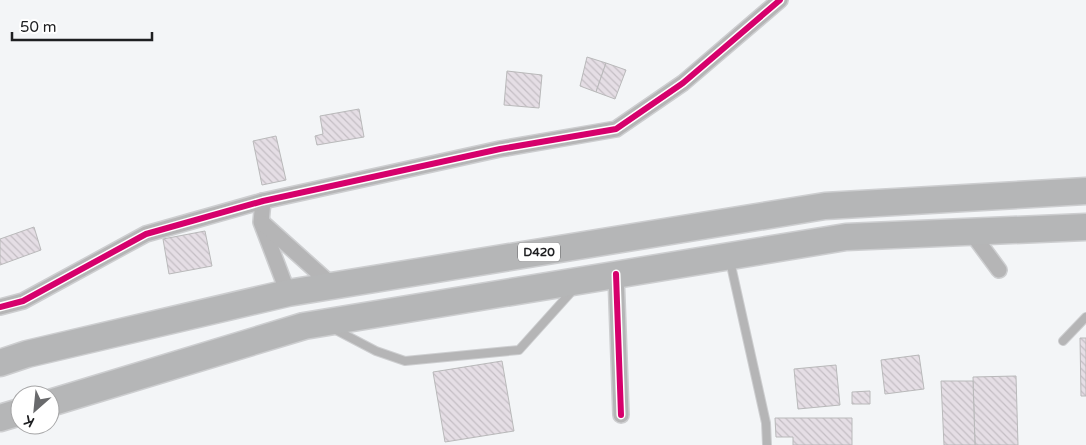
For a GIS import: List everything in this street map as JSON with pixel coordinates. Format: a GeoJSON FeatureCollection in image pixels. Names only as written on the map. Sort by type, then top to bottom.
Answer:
{"type":"FeatureCollection","features":[{"type":"Feature","properties":{"kind":"highway","name":"D420"},"geometry":{"type":"LineString","coordinates":[[0,363],[26,354],[288,293],[825,206],[1086,191]]}},
{"type":"Feature","properties":{"kind":"highway"},"geometry":{"type":"LineString","coordinates":[[60,400],[304,326],[846,237],[1086,228]]}},
{"type":"Feature","properties":{"kind":"street"},"geometry":{"type":"LineString","coordinates":[[0,307],[22,302],[146,234],[263,201],[500,149],[616,129],[683,83],[778,2]]}},
{"type":"Feature","properties":{"kind":"street"},"geometry":{"type":"LineString","coordinates":[[263,201],[261,222],[288,293]]}},
{"type":"Feature","properties":{"kind":"street"},"geometry":{"type":"LineString","coordinates":[[261,222],[333,286]]}},
{"type":"Feature","properties":{"kind":"street"},"geometry":{"type":"LineString","coordinates":[[971,232],[999,270]]}},
{"type":"Feature","properties":{"kind":"street"},"geometry":{"type":"LineString","coordinates":[[616,274],[621,415]]}},
{"type":"Feature","properties":{"kind":"lane"},"geometry":{"type":"LineString","coordinates":[[728,255],[766,423],[767,445]]}},
{"type":"Feature","properties":{"kind":"lane"},"geometry":{"type":"LineString","coordinates":[[323,323],[376,351],[405,360],[519,350],[582,280]]}},
{"type":"Feature","properties":{"kind":"lane"},"geometry":{"type":"LineString","coordinates":[[1063,341],[1086,317]]}},
{"type":"Feature","properties":{"kind":"building"},"geometry":{"type":"Polygon","coordinates":[[[587,57],[606,63],[596,92],[580,86],[587,57]]]}},
{"type":"Feature","properties":{"kind":"building"},"geometry":{"type":"Polygon","coordinates":[[[606,63],[626,70],[615,99],[596,92],[606,63]]]}},
{"type":"Feature","properties":{"kind":"building"},"geometry":{"type":"Polygon","coordinates":[[[507,71],[542,75],[539,108],[504,105],[507,71]]]}},
{"type":"Feature","properties":{"kind":"building"},"geometry":{"type":"Polygon","coordinates":[[[359,109],[364,137],[317,145],[315,136],[323,134],[320,116],[359,109]]]}},
{"type":"Feature","properties":{"kind":"building"},"geometry":{"type":"Polygon","coordinates":[[[276,136],[286,180],[262,185],[253,141],[276,136]]]}},
{"type":"Feature","properties":{"kind":"building"},"geometry":{"type":"Polygon","coordinates":[[[34,227],[41,250],[0,265],[0,239],[34,227]]]}},
{"type":"Feature","properties":{"kind":"building"},"geometry":{"type":"Polygon","coordinates":[[[205,231],[212,266],[169,274],[163,239],[205,231]]]}},
{"type":"Feature","properties":{"kind":"building"},"geometry":{"type":"Polygon","coordinates":[[[1080,338],[1086,338],[1086,396],[1081,396],[1080,338]]]}},
{"type":"Feature","properties":{"kind":"building"},"geometry":{"type":"Polygon","coordinates":[[[919,355],[924,389],[885,394],[881,360],[919,355]]]}},
{"type":"Feature","properties":{"kind":"building"},"geometry":{"type":"Polygon","coordinates":[[[502,361],[514,431],[445,442],[433,372],[502,361]]]}},
{"type":"Feature","properties":{"kind":"building"},"geometry":{"type":"Polygon","coordinates":[[[836,365],[840,405],[798,409],[794,369],[836,365]]]}},
{"type":"Feature","properties":{"kind":"building"},"geometry":{"type":"Polygon","coordinates":[[[1016,376],[1018,445],[975,445],[973,377],[1016,376]]]}},
{"type":"Feature","properties":{"kind":"building"},"geometry":{"type":"Polygon","coordinates":[[[941,381],[973,381],[975,445],[944,445],[941,381]]]}},
{"type":"Feature","properties":{"kind":"building"},"geometry":{"type":"Polygon","coordinates":[[[870,391],[870,404],[852,404],[852,392],[870,391]]]}},
{"type":"Feature","properties":{"kind":"building"},"geometry":{"type":"Polygon","coordinates":[[[775,418],[852,418],[852,445],[793,445],[793,437],[776,437],[775,418]]]}},
{"type":"Feature","properties":{"kind":"cycle path"},"geometry":{"type":"LineString","coordinates":[[0,307],[23,301],[146,234],[263,201],[500,149],[616,129],[683,83],[780,0]]}},
{"type":"Feature","properties":{"kind":"cycle path"},"geometry":{"type":"LineString","coordinates":[[616,274],[621,415]]}}]}
